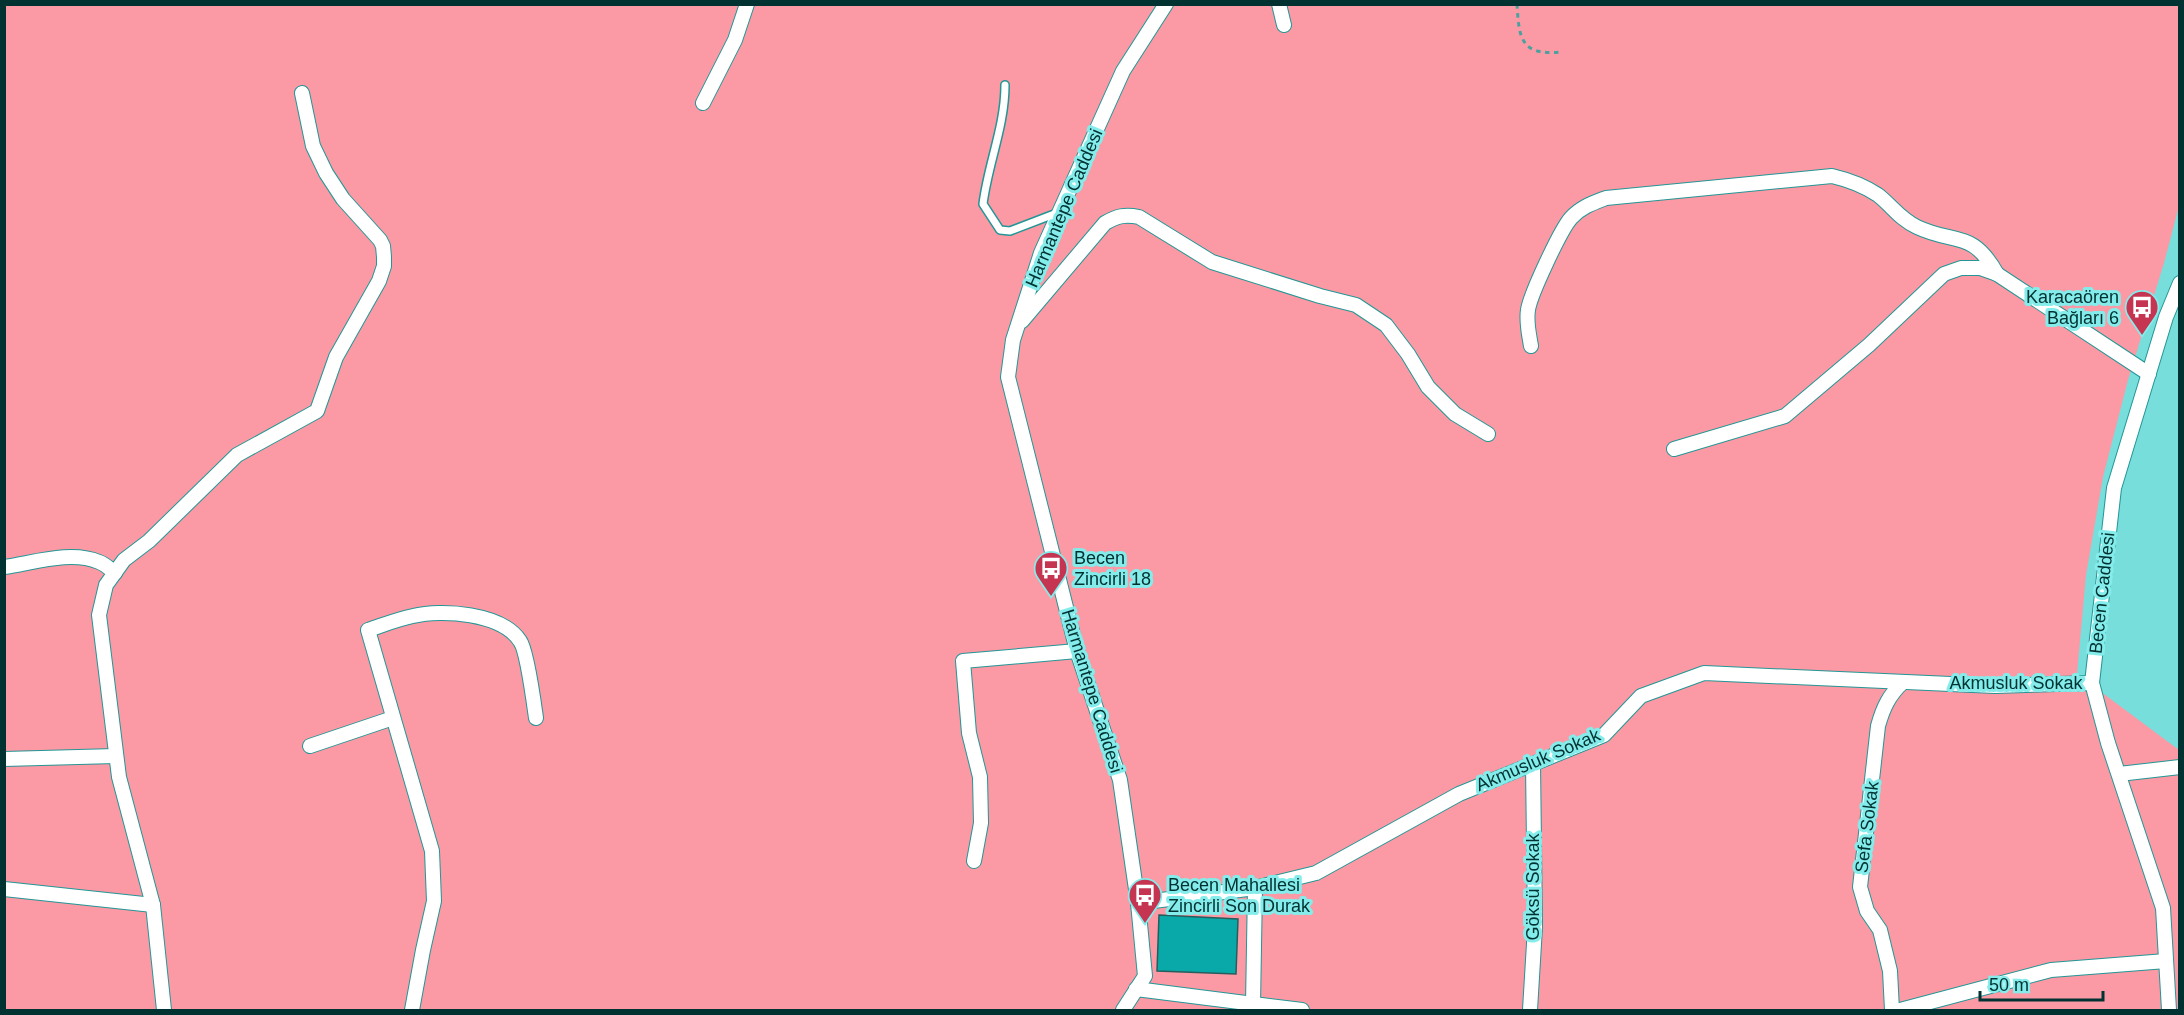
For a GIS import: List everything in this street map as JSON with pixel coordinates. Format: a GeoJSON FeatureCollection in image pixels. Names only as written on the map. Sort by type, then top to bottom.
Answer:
{"type":"FeatureCollection","features":[{"type":"Feature","properties":{"kind":"street"},"geometry":{"type":"LineString","coordinates":[[703,102],[735,40],[747,4]]}},
{"type":"Feature","properties":{"kind":"street","name":"Harmantepe Caddesi"},"geometry":{"type":"LineString","coordinates":[[1138,903],[1120,780],[1077,651],[1008,377],[1013,340],[1041,253],[1123,71],[1166,4]]}},
{"type":"Feature","properties":{"kind":"street"},"geometry":{"type":"LineString","coordinates":[[1279,4],[1284,25]]}},
{"type":"Feature","properties":{"kind":"street"},"geometry":{"type":"LineString","coordinates":[[164,1011],[153,904],[119,777],[99,615],[106,585],[124,560],[149,542],[237,455],[317,411],[336,357],[379,281],[384,266],[383,246],[372,229],[343,199],[326,173],[313,146],[302,93]]}},
{"type":"Feature","properties":{"kind":"street"},"geometry":{"type":"LineString","coordinates":[[1531,346],[1527,328],[1532,293],[1570,219],[1586,205],[1606,198],[1832,176],[1857,182],[1880,196],[1897,214],[1918,227],[1960,238],[1976,246],[1989,258],[1997,274]]}},
{"type":"Feature","properties":{"kind":"street"},"geometry":{"type":"LineString","coordinates":[[1018,327],[1105,223],[1115,217],[1127,215],[1138,217],[1212,262],[1356,305],[1386,325],[1408,354],[1428,387],[1455,414],[1488,434]]}},
{"type":"Feature","properties":{"kind":"street"},"geometry":{"type":"LineString","coordinates":[[1674,449],[1785,417],[1869,345],[1944,274],[1961,268],[1980,268],[1997,274],[2149,374]]}},
{"type":"Feature","properties":{"kind":"street","name":"Becen Caddesi"},"geometry":{"type":"LineString","coordinates":[[2169,1011],[2163,908],[2092,683],[2114,488],[2149,374],[2173,319],[2180,283]]}},
{"type":"Feature","properties":{"kind":"street"},"geometry":{"type":"LineString","coordinates":[[4,567],[83,557],[100,562],[115,573]]}},
{"type":"Feature","properties":{"kind":"street"},"geometry":{"type":"LineString","coordinates":[[412,1011],[434,901],[432,850],[368,630],[415,615],[463,614],[496,621],[511,630],[522,642],[536,718]]}},
{"type":"Feature","properties":{"kind":"street"},"geometry":{"type":"LineString","coordinates":[[974,861],[981,823],[980,777],[969,733],[963,661],[1077,651]]}},
{"type":"Feature","properties":{"kind":"street","name":"Akmusluk Sokak"},"geometry":{"type":"LineString","coordinates":[[1138,903],[1255,888],[1316,873],[1459,794],[1604,735],[1641,696],[1704,673],[1995,686],[2092,683]]}},
{"type":"Feature","properties":{"kind":"street","name":"Sefa Sokak"},"geometry":{"type":"LineString","coordinates":[[1892,1011],[1890,971],[1880,930],[1867,910],[1860,887],[1878,726],[1883,708],[1893,691],[1904,682]]}},
{"type":"Feature","properties":{"kind":"street"},"geometry":{"type":"LineString","coordinates":[[310,746],[393,718]]}},
{"type":"Feature","properties":{"kind":"street"},"geometry":{"type":"LineString","coordinates":[[4,759],[116,756]]}},
{"type":"Feature","properties":{"kind":"street","name":"Göksü Sokak"},"geometry":{"type":"LineString","coordinates":[[1530,1011],[1535,927],[1533,764]]}},
{"type":"Feature","properties":{"kind":"street"},"geometry":{"type":"LineString","coordinates":[[2119,774],[2180,767]]}},
{"type":"Feature","properties":{"kind":"street"},"geometry":{"type":"LineString","coordinates":[[1253,1004],[1255,888]]}},
{"type":"Feature","properties":{"kind":"street"},"geometry":{"type":"LineString","coordinates":[[4,889],[153,904]]}},
{"type":"Feature","properties":{"kind":"street"},"geometry":{"type":"LineString","coordinates":[[1123,1011],[1145,976],[1138,903]]}},
{"type":"Feature","properties":{"kind":"street"},"geometry":{"type":"LineString","coordinates":[[1900,1011],[2051,970],[2166,961]]}},
{"type":"Feature","properties":{"kind":"street"},"geometry":{"type":"LineString","coordinates":[[1136,989],[1302,1011]]}},
{"type":"Feature","properties":{"kind":"lane"},"geometry":{"type":"LineString","coordinates":[[1005,85],[1004,117],[986,181],[983,204],[1000,230],[1010,231],[1059,213]]}},
{"type":"Feature","properties":{"kind":"path"},"geometry":{"type":"LineString","coordinates":[[1517,4],[1518,28],[1523,41],[1538,51],[1560,52]]}},
{"type":"Feature","properties":{"kind":"shaded area"},"geometry":{"type":"Polygon","coordinates":[[[5,5],[2179,5],[2179,206],[2128,380],[2103,477],[2086,575],[2077,674],[2179,750],[2179,1010],[5,1010],[5,5]]]}},
{"type":"Feature","properties":{"kind":"building"},"geometry":{"type":"Polygon","coordinates":[[[1159,915],[1238,919],[1236,974],[1157,971],[1159,915]]]}},
{"type":"Feature","properties":{"kind":"place","name":"Karacaören Bağları 6"},"geometry":{"type":"Point","coordinates":[2142,336]}},
{"type":"Feature","properties":{"kind":"place","name":"Becen Zincirli 18"},"geometry":{"type":"Point","coordinates":[1051,597]}},
{"type":"Feature","properties":{"kind":"place","name":"Becen Mahallesi Zincirli Son Durak"},"geometry":{"type":"Point","coordinates":[1145,924]}}]}
